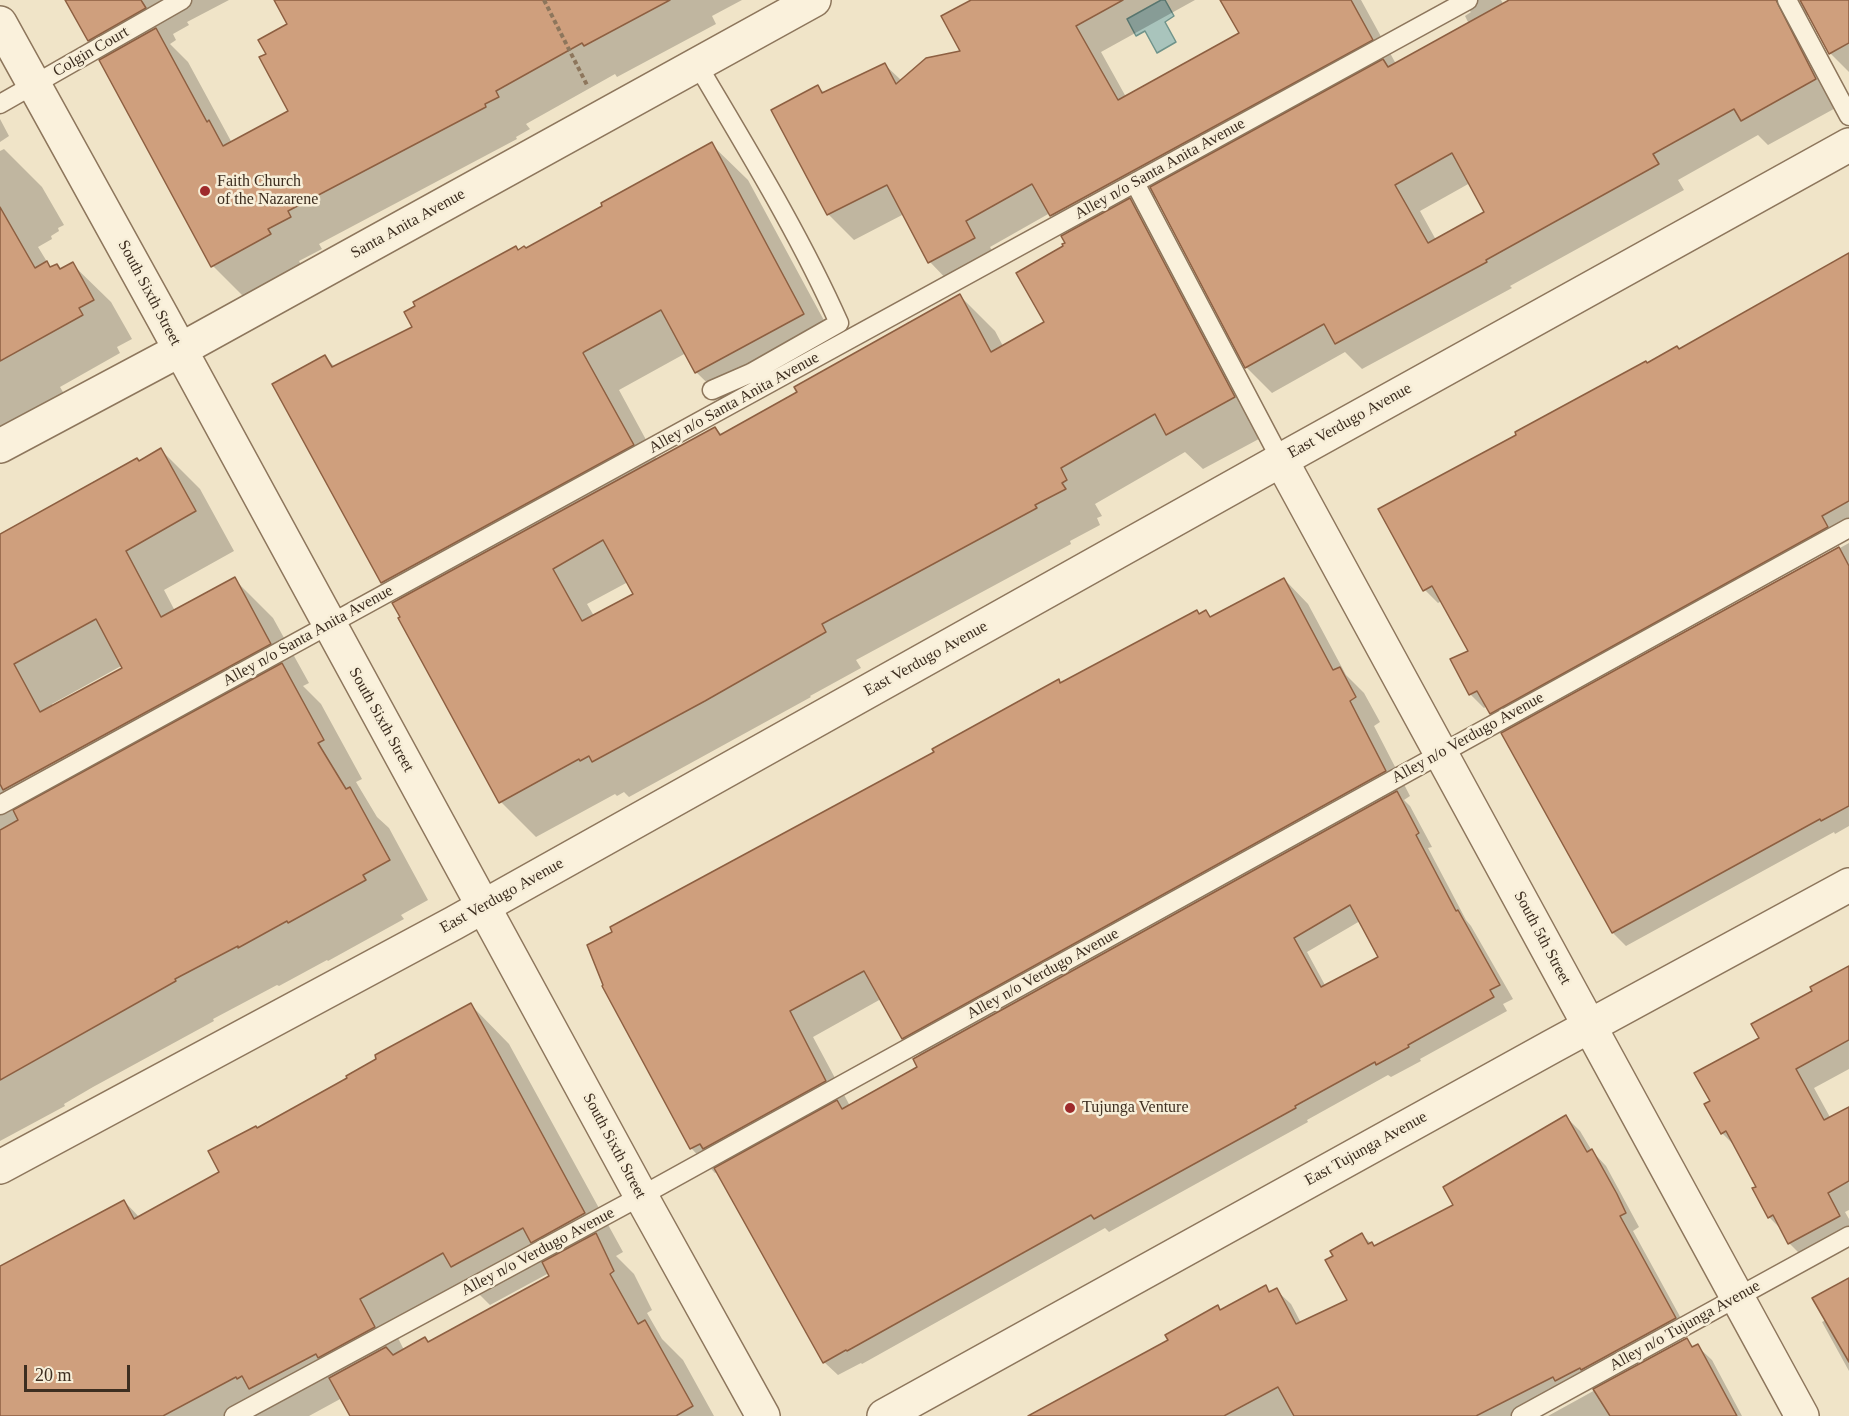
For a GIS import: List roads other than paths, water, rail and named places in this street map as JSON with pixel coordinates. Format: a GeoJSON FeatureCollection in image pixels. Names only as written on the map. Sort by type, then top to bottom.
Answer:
{"type":"FeatureCollection","features":[{"type":"Feature","properties":{"kind":"street","name":"Santa Anita Avenue"},"geometry":{"type":"LineString","coordinates":[[0,446],[180,350],[814,0]]}},
{"type":"Feature","properties":{"kind":"street","name":"South Sixth Street"},"geometry":{"type":"LineString","coordinates":[[0,23],[640,1196],[763,1416]]}},
{"type":"Feature","properties":{"kind":"street","name":"East Verdugo Avenue"},"geometry":{"type":"LineString","coordinates":[[0,1167],[483,907],[1849,145]]}},
{"type":"Feature","properties":{"kind":"street","name":"South 5th Street"},"geometry":{"type":"LineString","coordinates":[[1281,460],[1802,1416]]}},
{"type":"Feature","properties":{"kind":"street","name":"East Tujunga Avenue"},"geometry":{"type":"LineString","coordinates":[[884,1416],[1849,885]]}},
{"type":"Feature","properties":{"kind":"lane","name":"Colgin Court"},"geometry":{"type":"LineString","coordinates":[[0,104],[182,0]]}},
{"type":"Feature","properties":{"kind":"lane","name":"Alley n/o Santa Anita Avenue"},"geometry":{"type":"LineString","coordinates":[[0,805],[1468,0]]}},
{"type":"Feature","properties":{"kind":"lane"},"geometry":{"type":"LineString","coordinates":[[1787,0],[1849,116]]}},
{"type":"Feature","properties":{"kind":"lane"},"geometry":{"type":"LineString","coordinates":[[697,64],[812,264],[839,322],[750,373],[712,390]]}},
{"type":"Feature","properties":{"kind":"lane"},"geometry":{"type":"LineString","coordinates":[[1135,183],[1281,460]]}},
{"type":"Feature","properties":{"kind":"lane","name":"Alley n/o Verdugo Avenue"},"geometry":{"type":"LineString","coordinates":[[234,1416],[640,1196],[1849,528]]}},
{"type":"Feature","properties":{"kind":"lane","name":"Alley n/o Tujunga Avenue"},"geometry":{"type":"LineString","coordinates":[[1521,1416],[1849,1236]]}},
{"type":"Feature","properties":{"kind":"water"},"geometry":{"type":"Polygon","coordinates":[[[1165,0],[1174,16],[1165,22],[1176,42],[1157,53],[1145,31],[1136,36],[1127,19],[1165,0]]]}},
{"type":"Feature","properties":{"kind":"place","name":"Faith Church of the Nazarene"},"geometry":{"type":"Point","coordinates":[205,191]}},
{"type":"Feature","properties":{"kind":"place","name":"Tujunga Venture"},"geometry":{"type":"Point","coordinates":[1070,1108]}}]}
